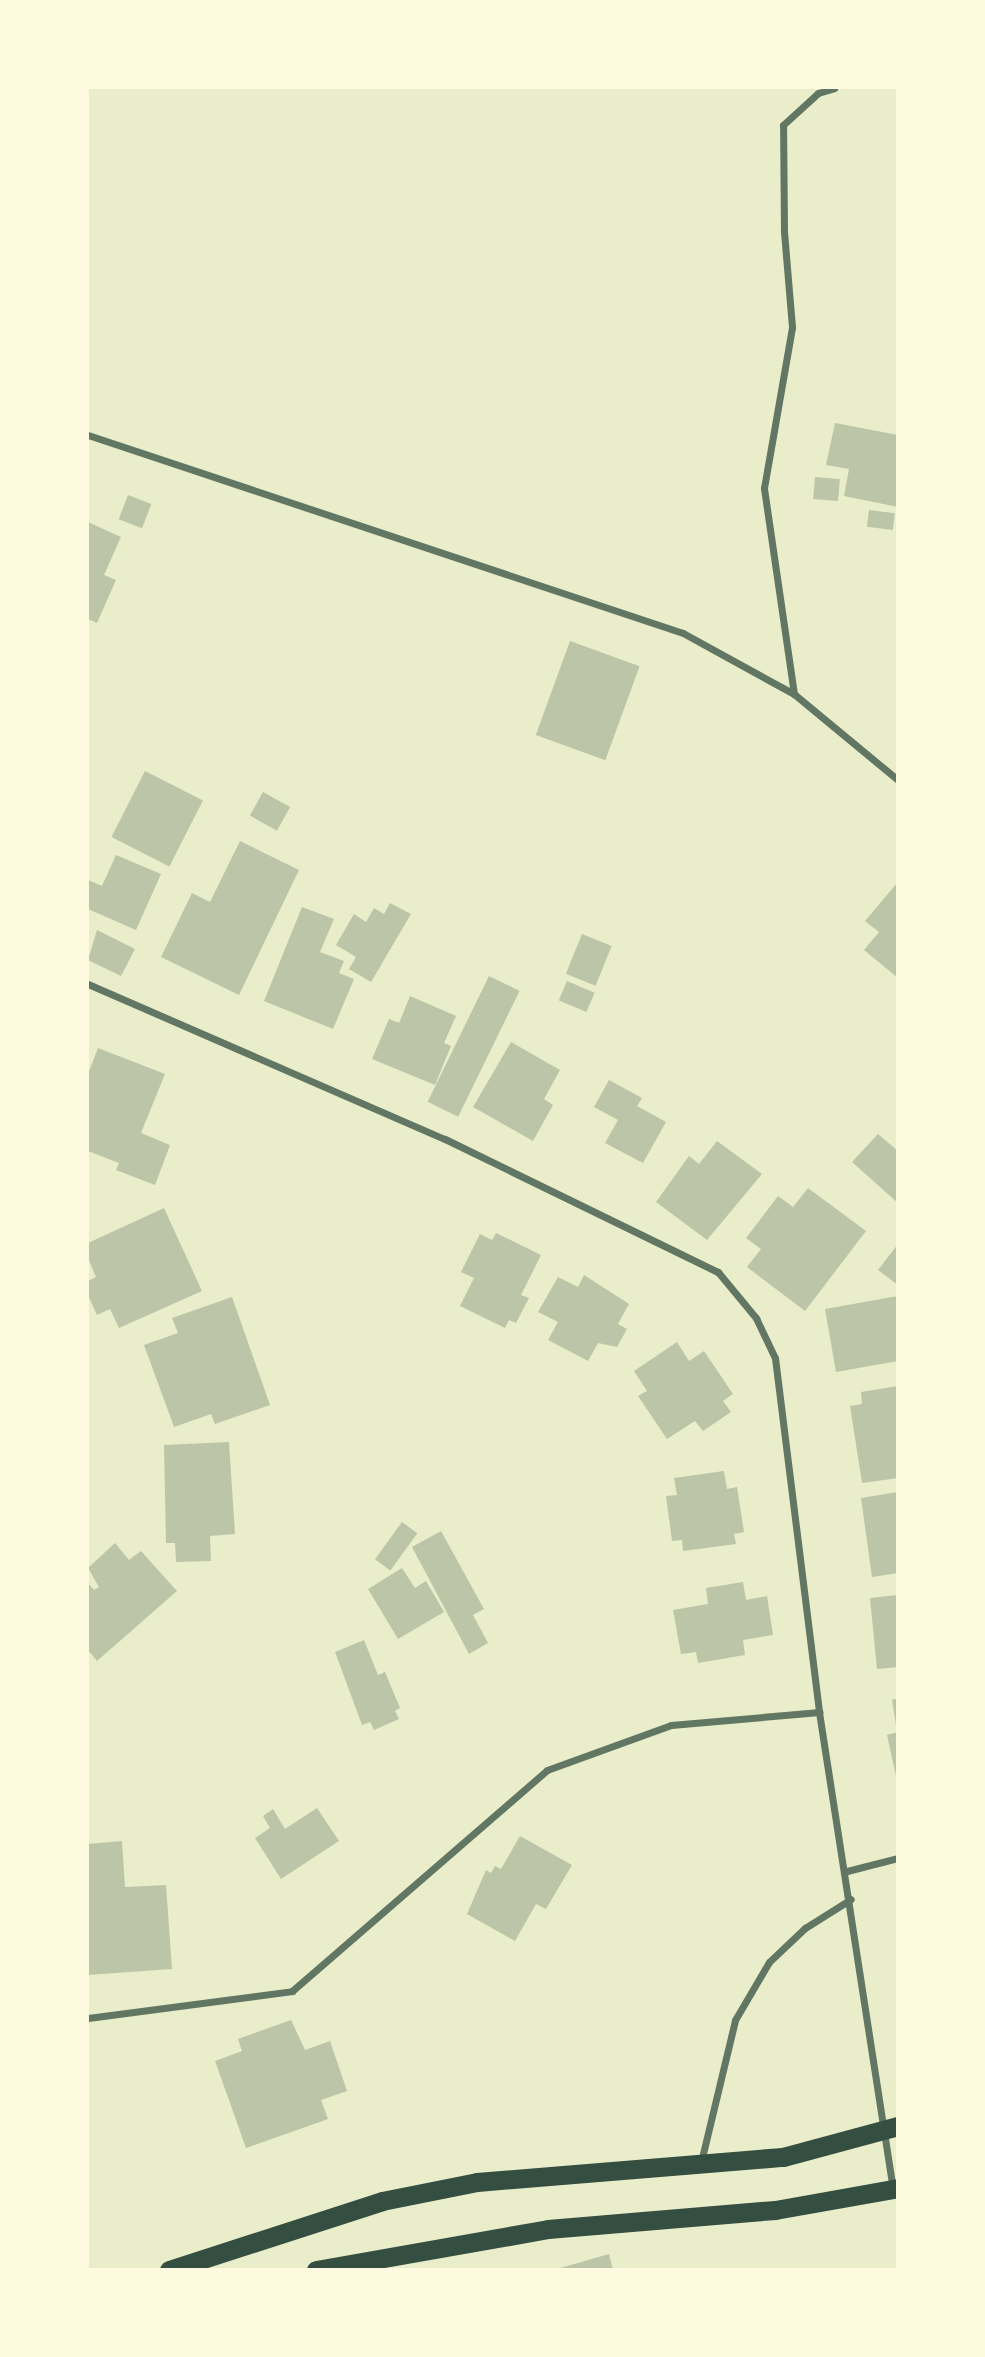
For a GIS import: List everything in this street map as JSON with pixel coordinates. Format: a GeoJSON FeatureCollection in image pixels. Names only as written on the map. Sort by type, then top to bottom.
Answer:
{"type":"FeatureCollection","features":[{"type":"Feature","properties":{"kind":"highway"},"geometry":{"type":"LineString","coordinates":[[169,2270],[382,2201],[477,2182],[782,2157],[889,2127]]}},
{"type":"Feature","properties":{"kind":"highway"},"geometry":{"type":"LineString","coordinates":[[316,2270],[548,2229],[775,2210],[896,2188]]}},
{"type":"Feature","properties":{"kind":"street"},"geometry":{"type":"LineString","coordinates":[[794,694],[764,488],[792,327],[783,125],[818,93],[834,88]]}},
{"type":"Feature","properties":{"kind":"street"},"geometry":{"type":"LineString","coordinates":[[88,435],[683,633],[794,694],[898,780]]}},
{"type":"Feature","properties":{"kind":"street"},"geometry":{"type":"LineString","coordinates":[[88,984],[445,1139],[718,1272],[756,1318],[775,1358],[819,1712],[889,2127],[896,2188]]}},
{"type":"Feature","properties":{"kind":"street"},"geometry":{"type":"LineString","coordinates":[[88,2018],[292,1991],[547,1770],[671,1726],[819,1712]]}},
{"type":"Feature","properties":{"kind":"street"},"geometry":{"type":"LineString","coordinates":[[847,1871],[898,1858]]}},
{"type":"Feature","properties":{"kind":"street"},"geometry":{"type":"LineString","coordinates":[[700,2165],[735,2020],[769,1962],[805,1928],[851,1899]]}},
{"type":"Feature","properties":{"kind":"building"},"geometry":{"type":"Polygon","coordinates":[[[835,423],[898,435],[898,507],[844,496],[849,469],[826,465],[835,423]]]}},
{"type":"Feature","properties":{"kind":"building"},"geometry":{"type":"Polygon","coordinates":[[[815,477],[840,479],[838,501],[813,499],[815,477]]]}},
{"type":"Feature","properties":{"kind":"building"},"geometry":{"type":"Polygon","coordinates":[[[128,495],[151,504],[142,528],[119,519],[128,495]]]}},
{"type":"Feature","properties":{"kind":"building"},"geometry":{"type":"Polygon","coordinates":[[[869,510],[895,513],[893,530],[867,527],[869,510]]]}},
{"type":"Feature","properties":{"kind":"building"},"geometry":{"type":"Polygon","coordinates":[[[88,522],[121,537],[104,575],[116,580],[97,623],[88,619],[88,522]]]}},
{"type":"Feature","properties":{"kind":"building"},"geometry":{"type":"Polygon","coordinates":[[[570,641],[640,666],[605,760],[536,735],[570,641]]]}},
{"type":"Feature","properties":{"kind":"building"},"geometry":{"type":"Polygon","coordinates":[[[145,771],[203,801],[169,866],[111,837],[145,771]]]}},
{"type":"Feature","properties":{"kind":"building"},"geometry":{"type":"Polygon","coordinates":[[[263,792],[290,807],[277,831],[250,816],[263,792]]]}},
{"type":"Feature","properties":{"kind":"building"},"geometry":{"type":"Polygon","coordinates":[[[240,841],[299,870],[239,995],[161,957],[192,893],[210,902],[240,841]]]}},
{"type":"Feature","properties":{"kind":"building"},"geometry":{"type":"Polygon","coordinates":[[[116,855],[161,874],[136,930],[88,909],[88,880],[102,886],[116,855]]]}},
{"type":"Feature","properties":{"kind":"building"},"geometry":{"type":"Polygon","coordinates":[[[898,882],[898,978],[864,950],[879,932],[865,921],[898,882]]]}},
{"type":"Feature","properties":{"kind":"building"},"geometry":{"type":"Polygon","coordinates":[[[390,903],[411,914],[371,982],[349,969],[356,957],[336,945],[354,914],[366,922],[374,908],[384,914],[390,903]]]}},
{"type":"Feature","properties":{"kind":"building"},"geometry":{"type":"Polygon","coordinates":[[[302,907],[334,919],[320,952],[344,961],[339,973],[354,979],[333,1029],[264,1001],[302,907]]]}},
{"type":"Feature","properties":{"kind":"building"},"geometry":{"type":"Polygon","coordinates":[[[97,930],[135,949],[121,976],[88,960],[97,930]]]}},
{"type":"Feature","properties":{"kind":"building"},"geometry":{"type":"Polygon","coordinates":[[[582,934],[612,946],[596,986],[566,974],[582,934]]]}},
{"type":"Feature","properties":{"kind":"building"},"geometry":{"type":"Polygon","coordinates":[[[489,976],[520,991],[458,1117],[428,1102],[489,976]]]}},
{"type":"Feature","properties":{"kind":"building"},"geometry":{"type":"Polygon","coordinates":[[[567,981],[595,993],[586,1012],[559,1000],[567,981]]]}},
{"type":"Feature","properties":{"kind":"building"},"geometry":{"type":"Polygon","coordinates":[[[410,996],[456,1016],[444,1043],[451,1046],[435,1085],[372,1059],[389,1019],[399,1023],[410,996]]]}},
{"type":"Feature","properties":{"kind":"building"},"geometry":{"type":"Polygon","coordinates":[[[511,1042],[560,1070],[544,1099],[553,1105],[533,1141],[473,1107],[511,1042]]]}},
{"type":"Feature","properties":{"kind":"building"},"geometry":{"type":"Polygon","coordinates":[[[98,1048],[165,1074],[141,1133],[170,1145],[155,1185],[116,1170],[119,1163],[88,1151],[88,1074],[98,1048]]]}},
{"type":"Feature","properties":{"kind":"building"},"geometry":{"type":"Polygon","coordinates":[[[609,1080],[642,1098],[637,1106],[666,1122],[643,1163],[605,1143],[618,1120],[594,1107],[609,1080]]]}},
{"type":"Feature","properties":{"kind":"building"},"geometry":{"type":"Polygon","coordinates":[[[878,1134],[898,1151],[898,1203],[852,1162],[878,1134]]]}},
{"type":"Feature","properties":{"kind":"building"},"geometry":{"type":"Polygon","coordinates":[[[717,1141],[762,1174],[707,1240],[656,1202],[689,1156],[699,1164],[717,1141]]]}},
{"type":"Feature","properties":{"kind":"building"},"geometry":{"type":"Polygon","coordinates":[[[808,1188],[866,1231],[805,1311],[747,1267],[761,1249],[746,1238],[778,1196],[793,1207],[808,1188]]]}},
{"type":"Feature","properties":{"kind":"building"},"geometry":{"type":"Polygon","coordinates":[[[164,1208],[202,1291],[119,1328],[110,1309],[97,1315],[88,1295],[88,1281],[96,1277],[88,1258],[88,1243],[164,1208]]]}},
{"type":"Feature","properties":{"kind":"building"},"geometry":{"type":"Polygon","coordinates":[[[496,1233],[541,1255],[521,1295],[529,1298],[516,1323],[509,1320],[505,1328],[460,1306],[474,1278],[461,1272],[480,1234],[492,1240],[496,1233]]]}},
{"type":"Feature","properties":{"kind":"building"},"geometry":{"type":"Polygon","coordinates":[[[898,1244],[898,1285],[878,1270],[898,1244]]]}},
{"type":"Feature","properties":{"kind":"building"},"geometry":{"type":"Polygon","coordinates":[[[584,1275],[629,1304],[618,1324],[627,1329],[617,1347],[598,1343],[588,1361],[548,1340],[558,1322],[538,1312],[558,1277],[578,1287],[584,1275]]]}},
{"type":"Feature","properties":{"kind":"building"},"geometry":{"type":"Polygon","coordinates":[[[898,1296],[898,1361],[836,1372],[825,1309],[898,1296]]]}},
{"type":"Feature","properties":{"kind":"building"},"geometry":{"type":"Polygon","coordinates":[[[232,1297],[270,1405],[215,1424],[211,1414],[174,1427],[144,1345],[178,1333],[172,1318],[232,1297]]]}},
{"type":"Feature","properties":{"kind":"building"},"geometry":{"type":"Polygon","coordinates":[[[677,1342],[689,1361],[704,1351],[733,1394],[723,1401],[731,1412],[703,1431],[695,1421],[667,1439],[638,1396],[647,1391],[634,1371],[677,1342]]]}},
{"type":"Feature","properties":{"kind":"building"},"geometry":{"type":"Polygon","coordinates":[[[898,1386],[898,1478],[862,1483],[850,1406],[862,1404],[861,1392],[898,1386]]]}},
{"type":"Feature","properties":{"kind":"building"},"geometry":{"type":"Polygon","coordinates":[[[229,1442],[235,1534],[210,1536],[211,1561],[176,1562],[175,1543],[166,1543],[164,1445],[229,1442]]]}},
{"type":"Feature","properties":{"kind":"building"},"geometry":{"type":"Polygon","coordinates":[[[724,1471],[727,1489],[737,1487],[744,1532],[734,1534],[736,1544],[683,1551],[682,1540],[672,1541],[666,1496],[677,1495],[674,1478],[724,1471]]]}},
{"type":"Feature","properties":{"kind":"building"},"geometry":{"type":"Polygon","coordinates":[[[898,1492],[898,1573],[872,1577],[861,1498],[898,1492]]]}},
{"type":"Feature","properties":{"kind":"building"},"geometry":{"type":"Polygon","coordinates":[[[402,1522],[417,1533],[390,1570],[375,1559],[402,1522]]]}},
{"type":"Feature","properties":{"kind":"building"},"geometry":{"type":"Polygon","coordinates":[[[441,1531],[484,1609],[473,1615],[488,1643],[469,1654],[412,1547],[441,1531]]]}},
{"type":"Feature","properties":{"kind":"building"},"geometry":{"type":"Polygon","coordinates":[[[115,1543],[129,1560],[141,1551],[177,1591],[97,1661],[88,1650],[88,1583],[94,1590],[99,1587],[88,1568],[115,1543]]]}},
{"type":"Feature","properties":{"kind":"building"},"geometry":{"type":"Polygon","coordinates":[[[402,1568],[415,1588],[426,1581],[444,1612],[398,1639],[368,1589],[402,1568]]]}},
{"type":"Feature","properties":{"kind":"building"},"geometry":{"type":"Polygon","coordinates":[[[743,1582],[746,1600],[767,1596],[773,1635],[743,1640],[745,1655],[698,1663],[696,1652],[681,1654],[673,1610],[708,1604],[706,1588],[743,1582]]]}},
{"type":"Feature","properties":{"kind":"building"},"geometry":{"type":"Polygon","coordinates":[[[898,1595],[898,1667],[877,1669],[870,1598],[898,1595]]]}},
{"type":"Feature","properties":{"kind":"building"},"geometry":{"type":"Polygon","coordinates":[[[364,1640],[378,1675],[385,1672],[400,1708],[395,1711],[399,1719],[374,1730],[370,1722],[362,1725],[335,1652],[364,1640]]]}},
{"type":"Feature","properties":{"kind":"building"},"geometry":{"type":"Polygon","coordinates":[[[898,1698],[898,1725],[896,1725],[892,1700],[898,1698]]]}},
{"type":"Feature","properties":{"kind":"building"},"geometry":{"type":"Polygon","coordinates":[[[898,1732],[898,1776],[896,1776],[887,1735],[898,1732]]]}},
{"type":"Feature","properties":{"kind":"building"},"geometry":{"type":"Polygon","coordinates":[[[317,1808],[339,1841],[281,1879],[255,1838],[270,1828],[263,1816],[273,1809],[285,1829],[317,1808]]]}},
{"type":"Feature","properties":{"kind":"building"},"geometry":{"type":"Polygon","coordinates":[[[520,1836],[572,1865],[546,1909],[536,1904],[515,1941],[467,1914],[486,1870],[491,1873],[495,1866],[501,1869],[520,1836]]]}},
{"type":"Feature","properties":{"kind":"building"},"geometry":{"type":"Polygon","coordinates":[[[122,1841],[125,1887],[166,1885],[172,1969],[88,1975],[88,1844],[122,1841]]]}},
{"type":"Feature","properties":{"kind":"building"},"geometry":{"type":"Polygon","coordinates":[[[291,2020],[305,2050],[330,2041],[347,2091],[321,2100],[328,2119],[246,2148],[215,2061],[242,2051],[238,2039],[291,2020]]]}},
{"type":"Feature","properties":{"kind":"building"},"geometry":{"type":"Polygon","coordinates":[[[609,2254],[613,2270],[557,2270],[557,2269],[609,2254]]]}}]}
